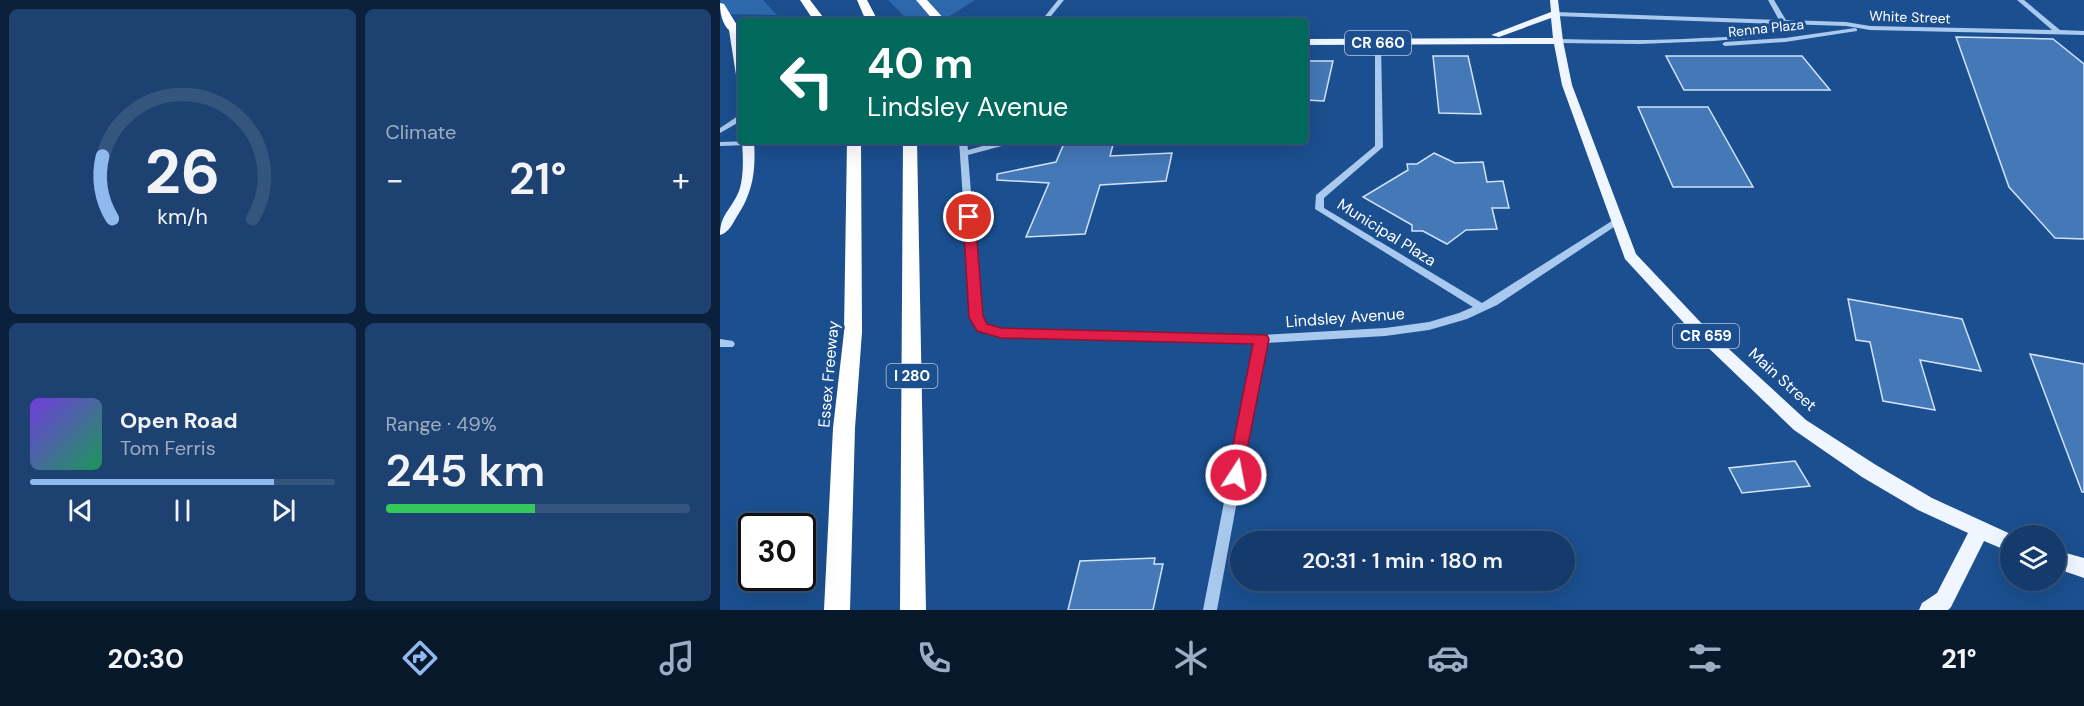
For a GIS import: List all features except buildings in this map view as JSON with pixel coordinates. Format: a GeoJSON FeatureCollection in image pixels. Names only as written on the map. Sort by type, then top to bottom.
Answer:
{"type":"FeatureCollection","features":[{"type":"Feature","properties":{"kind":"highway"},"geometry":{"type":"LineString","coordinates":[[805,0],[818,18]]}},
{"type":"Feature","properties":{"kind":"highway"},"geometry":{"type":"LineString","coordinates":[[861,0],[871,18]]}},
{"type":"Feature","properties":{"kind":"highway"},"geometry":{"type":"LineString","coordinates":[[921,0],[937,18]]}},
{"type":"Feature","properties":{"kind":"highway"},"geometry":{"type":"LineString","coordinates":[[720,6],[738,30]]}},
{"type":"Feature","properties":{"kind":"highway","name":"Essex Freeway"},"geometry":{"type":"LineString","coordinates":[[837,610],[844,428],[853,332],[854,144]]}},
{"type":"Feature","properties":{"kind":"highway","name":"I 280"},"geometry":{"type":"LineString","coordinates":[[910,144],[913,610]]}},
{"type":"Feature","properties":{"kind":"main road","name":"Main Street"},"geometry":{"type":"LineString","coordinates":[[1554,0],[1558,41],[1567,85],[1630,256],[1659,289],[1742,371],[1800,424],[1925,504],[2000,539]]}},
{"type":"Feature","properties":{"kind":"main road"},"geometry":{"type":"LineString","coordinates":[[1467,42],[1512,31],[1555,14]]}},
{"type":"Feature","properties":{"kind":"main road"},"geometry":{"type":"LineString","coordinates":[[720,29],[738,30]]}},
{"type":"Feature","properties":{"kind":"main road","name":"CR 660"},"geometry":{"type":"LineString","coordinates":[[1308,42],[1558,41]]}},
{"type":"Feature","properties":{"kind":"main road"},"geometry":{"type":"LineString","coordinates":[[720,231],[738,208],[749,182],[748,144]]}},
{"type":"Feature","properties":{"kind":"main road"},"geometry":{"type":"LineString","coordinates":[[1930,610],[1944,600],[1979,531]]}},
{"type":"Feature","properties":{"kind":"main road"},"geometry":{"type":"LineString","coordinates":[[2066,562],[2084,568]]}},
{"type":"Feature","properties":{"kind":"street"},"geometry":{"type":"LineString","coordinates":[[1046,18],[1061,0]]}},
{"type":"Feature","properties":{"kind":"street"},"geometry":{"type":"LineString","coordinates":[[1771,0],[1784,22]]}},
{"type":"Feature","properties":{"kind":"street"},"geometry":{"type":"LineString","coordinates":[[2020,0],[2059,33]]}},
{"type":"Feature","properties":{"kind":"street","name":"White Street"},"geometry":{"type":"LineString","coordinates":[[1555,14],[1846,24],[1870,28],[2084,33]]}},
{"type":"Feature","properties":{"kind":"street"},"geometry":{"type":"LineString","coordinates":[[1744,21],[1744,27],[1756,44]]}},
{"type":"Feature","properties":{"kind":"street","name":"Renna Plaza"},"geometry":{"type":"LineString","coordinates":[[1664,41],[1751,36],[1772,31],[1784,22]]}},
{"type":"Feature","properties":{"kind":"street","name":"Renna Plaza"},"geometry":{"type":"LineString","coordinates":[[1558,41],[1756,44],[1870,28]]}},
{"type":"Feature","properties":{"kind":"street","name":"Municipal Plaza"},"geometry":{"type":"LineString","coordinates":[[1378,43],[1379,147],[1318,197],[1320,208],[1482,308]]}},
{"type":"Feature","properties":{"kind":"street"},"geometry":{"type":"LineString","coordinates":[[720,131],[738,120]]}},
{"type":"Feature","properties":{"kind":"street"},"geometry":{"type":"LineString","coordinates":[[720,144],[738,143]]}},
{"type":"Feature","properties":{"kind":"street"},"geometry":{"type":"LineString","coordinates":[[963,144],[964,153],[998,144]]}},
{"type":"Feature","properties":{"kind":"street","name":"Lindsley Avenue"},"geometry":{"type":"LineString","coordinates":[[964,153],[976,317],[982,327],[1001,333],[1262,339],[1396,331],[1429,326],[1493,302],[1618,221]]}},
{"type":"Feature","properties":{"kind":"street"},"geometry":{"type":"LineString","coordinates":[[1210,610],[1262,339]]}},
{"type":"Feature","properties":{"kind":"shaded area"},"geometry":{"type":"Polygon","coordinates":[[[720,0],[763,0],[777,15],[720,14],[720,0]]]}},
{"type":"Feature","properties":{"kind":"shaded area"},"geometry":{"type":"Polygon","coordinates":[[[888,0],[975,0],[947,18],[906,18],[888,0]]]}},
{"type":"Feature","properties":{"kind":"route"},"geometry":{"type":"LineString","coordinates":[[969,217],[976,317],[982,327],[1001,333],[1262,339],[1236,475]]}}]}
